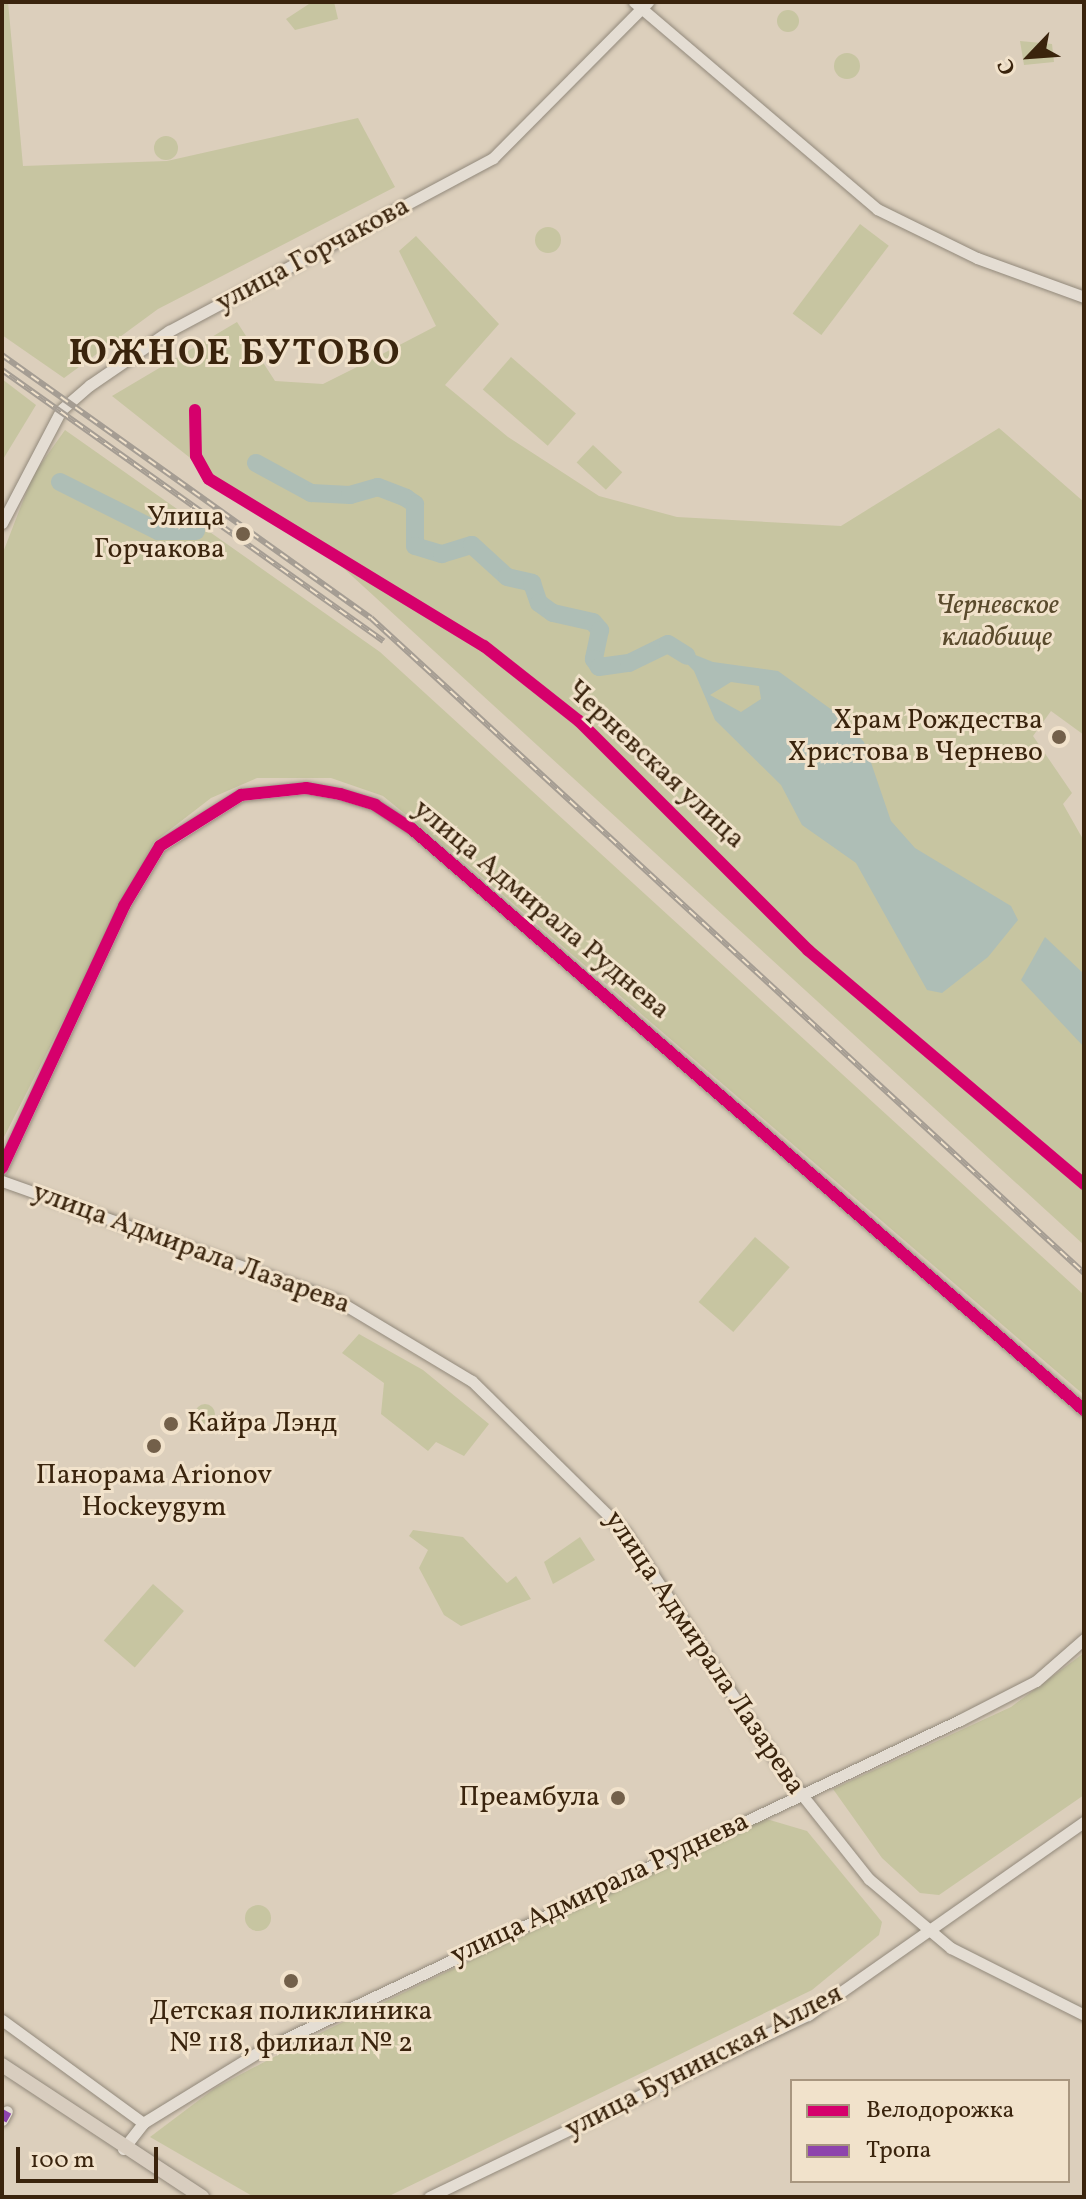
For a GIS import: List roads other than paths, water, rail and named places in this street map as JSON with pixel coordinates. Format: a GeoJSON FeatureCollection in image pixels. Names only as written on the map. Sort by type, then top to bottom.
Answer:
{"type":"FeatureCollection","features":[{"type":"Feature","properties":{"kind":"main road"},"geometry":{"type":"LineString","coordinates":[[2,2065],[123,2149],[202,2197]]}},
{"type":"Feature","properties":{"kind":"street"},"geometry":{"type":"LineString","coordinates":[[642,4],[877,209],[977,258],[1084,297]]}},
{"type":"Feature","properties":{"kind":"street","name":"улица Горчакова"},"geometry":{"type":"LineString","coordinates":[[2,523],[61,410],[100,377],[159,337],[493,158],[642,4]]}},
{"type":"Feature","properties":{"kind":"street","name":"улица Адмирала Руднева"},"geometry":{"type":"LineString","coordinates":[[2,1168],[124,906],[162,844],[241,795],[306,788],[340,794],[375,805],[412,829],[1084,1410]]}},
{"type":"Feature","properties":{"kind":"street","name":"улица Адмирала Лазарева"},"geometry":{"type":"LineString","coordinates":[[2,1181],[337,1300],[472,1381],[625,1532],[800,1794],[869,1879],[932,1934],[992,1973],[1084,2015]]}},
{"type":"Feature","properties":{"kind":"street","name":"улица Адмирала Руднева"},"geometry":{"type":"LineString","coordinates":[[123,2149],[143,2123],[260,2051],[1036,1681],[1084,1639]]}},
{"type":"Feature","properties":{"kind":"street","name":"улица Бунинская Аллея"},"geometry":{"type":"LineString","coordinates":[[429,2197],[808,2015],[932,1934],[1084,1822]]}},
{"type":"Feature","properties":{"kind":"street"},"geometry":{"type":"LineString","coordinates":[[2,2020],[143,2123]]}},
{"type":"Feature","properties":{"kind":"waterway"},"geometry":{"type":"LineString","coordinates":[[256,463],[311,493],[350,495],[378,487],[406,498],[415,504],[415,546],[442,554],[472,545],[507,577],[532,583],[539,603],[553,613],[593,622],[600,630],[594,659],[599,667],[629,663],[668,644],[687,656]]}},
{"type":"Feature","properties":{"kind":"waterway"},"geometry":{"type":"LineString","coordinates":[[60,482],[158,531],[196,531]]}},
{"type":"Feature","properties":{"kind":"railway"},"geometry":{"type":"LineString","coordinates":[[2,355],[371,618],[1084,1273]]}},
{"type":"Feature","properties":{"kind":"railway"},"geometry":{"type":"LineString","coordinates":[[2,370],[383,641]]}},
{"type":"Feature","properties":{"kind":"place","name":"Улица Горчакова"},"geometry":{"type":"Point","coordinates":[243,534]}},
{"type":"Feature","properties":{"kind":"place","name":"Храм Рождества Христова в Чернево"},"geometry":{"type":"Point","coordinates":[1059,737]}},
{"type":"Feature","properties":{"kind":"place","name":"Кайра Лэнд"},"geometry":{"type":"Point","coordinates":[171,1424]}},
{"type":"Feature","properties":{"kind":"place","name":"Панорама Arionov Hockeygym"},"geometry":{"type":"Point","coordinates":[154,1446]}},
{"type":"Feature","properties":{"kind":"place","name":"Преамбула"},"geometry":{"type":"Point","coordinates":[618,1798]}},
{"type":"Feature","properties":{"kind":"place","name":"Детская поликлиника № 118, филиал № 2"},"geometry":{"type":"Point","coordinates":[291,1981]}},
{"type":"Feature","properties":{"kind":"district","name":"ЮЖНОЕ БУТОВО"},"geometry":{"type":"Point","coordinates":[235,356]}},
{"type":"Feature","properties":{"kind":"park label","name":"Черневское кладбище"},"geometry":{"type":"Point","coordinates":[997,622]}}]}
